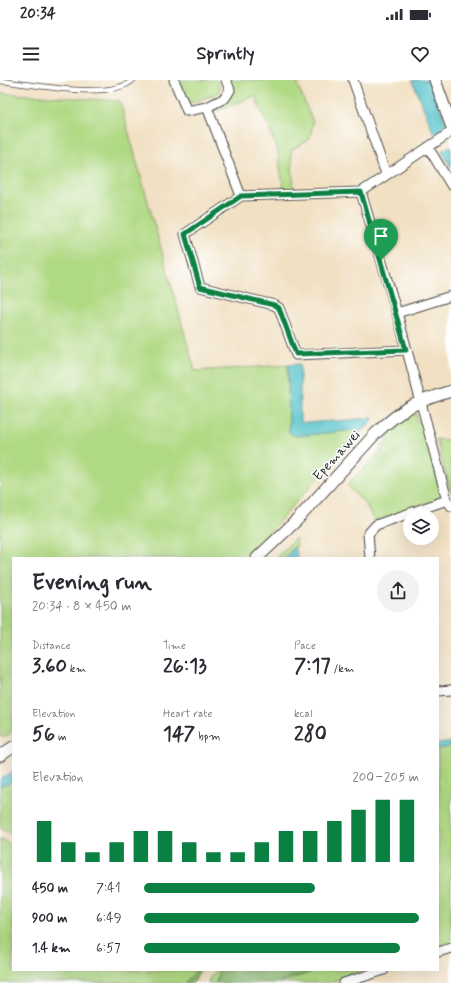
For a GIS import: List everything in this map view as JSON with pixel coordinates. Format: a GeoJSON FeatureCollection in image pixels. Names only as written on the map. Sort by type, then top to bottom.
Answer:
{"type":"FeatureCollection","features":[{"type":"Feature","properties":{"kind":"street"},"geometry":{"type":"LineString","coordinates":[[174,80],[187,112],[207,106],[225,98],[230,90],[226,80]]}},
{"type":"Feature","properties":{"kind":"street"},"geometry":{"type":"LineString","coordinates":[[353,80],[386,174]]}},
{"type":"Feature","properties":{"kind":"street"},"geometry":{"type":"LineString","coordinates":[[435,80],[451,125]]}},
{"type":"Feature","properties":{"kind":"street"},"geometry":{"type":"LineString","coordinates":[[207,106],[241,196]]}},
{"type":"Feature","properties":{"kind":"street"},"geometry":{"type":"LineString","coordinates":[[406,350],[296,354],[279,308],[274,305],[200,287],[185,234],[241,196],[361,192],[451,132]]}},
{"type":"Feature","properties":{"kind":"street"},"geometry":{"type":"LineString","coordinates":[[428,147],[451,185]]}},
{"type":"Feature","properties":{"kind":"street"},"geometry":{"type":"LineString","coordinates":[[361,192],[397,312],[419,401],[449,503],[376,525],[368,534],[370,557]]}},
{"type":"Feature","properties":{"kind":"street"},"geometry":{"type":"LineString","coordinates":[[397,312],[451,296]]}},
{"type":"Feature","properties":{"kind":"street","name":"Epemawei"},"geometry":{"type":"LineString","coordinates":[[259,557],[302,514],[376,433],[399,412],[419,401],[451,391]]}},
{"type":"Feature","properties":{"kind":"street"},"geometry":{"type":"LineString","coordinates":[[439,691],[451,690]]}},
{"type":"Feature","properties":{"kind":"street"},"geometry":{"type":"LineString","coordinates":[[0,756],[12,748]]}},
{"type":"Feature","properties":{"kind":"street"},"geometry":{"type":"LineString","coordinates":[[439,952],[451,948]]}},
{"type":"Feature","properties":{"kind":"street"},"geometry":{"type":"LineString","coordinates":[[344,983],[381,971]]}},
{"type":"Feature","properties":{"kind":"lane"},"geometry":{"type":"LineString","coordinates":[[0,82],[100,91],[128,85],[133,80]]}},
{"type":"Feature","properties":{"kind":"green space"},"geometry":{"type":"Polygon","coordinates":[[[178,80],[217,80],[220,88],[219,93],[191,103],[186,101],[178,80]]]}},
{"type":"Feature","properties":{"kind":"green space"},"geometry":{"type":"Polygon","coordinates":[[[228,80],[308,80],[297,84],[313,122],[310,139],[291,150],[294,191],[284,192],[277,148],[255,96],[213,112],[213,105],[231,97],[228,80]]]}},
{"type":"Feature","properties":{"kind":"green space"},"geometry":{"type":"Polygon","coordinates":[[[0,93],[120,101],[195,371],[288,365],[289,430],[291,434],[297,436],[364,429],[245,557],[12,557],[12,732],[5,737],[0,736],[0,93]]]}},
{"type":"Feature","properties":{"kind":"green space"},"geometry":{"type":"Polygon","coordinates":[[[413,412],[416,413],[418,422],[422,422],[441,494],[437,500],[411,509],[403,509],[403,512],[374,522],[366,505],[347,485],[380,453],[382,446],[386,444],[390,430],[413,412]]]}},
{"type":"Feature","properties":{"kind":"green space"},"geometry":{"type":"Polygon","coordinates":[[[436,439],[451,440],[451,493],[436,439]]]}},
{"type":"Feature","properties":{"kind":"green space"},"geometry":{"type":"Polygon","coordinates":[[[295,538],[297,547],[294,547],[286,557],[277,557],[295,538]]]}},
{"type":"Feature","properties":{"kind":"green space"},"geometry":{"type":"Polygon","coordinates":[[[451,747],[451,942],[439,947],[439,749],[451,747]]]}},
{"type":"Feature","properties":{"kind":"green space"},"geometry":{"type":"Polygon","coordinates":[[[12,781],[12,834],[0,827],[0,787],[12,781]]]}},
{"type":"Feature","properties":{"kind":"green space"},"geometry":{"type":"Polygon","coordinates":[[[0,838],[12,845],[12,971],[196,971],[185,983],[0,983],[0,838]]]}},
{"type":"Feature","properties":{"kind":"green space"},"geometry":{"type":"Polygon","coordinates":[[[196,971],[199,971],[193,983],[185,983],[196,971]]]}},
{"type":"Feature","properties":{"kind":"green space"},"geometry":{"type":"Polygon","coordinates":[[[214,971],[219,971],[216,983],[207,983],[214,971]]]}},
{"type":"Feature","properties":{"kind":"green space"},"geometry":{"type":"Polygon","coordinates":[[[219,971],[315,971],[277,983],[216,983],[219,971]]]}},
{"type":"Feature","properties":{"kind":"green space"},"geometry":{"type":"Polygon","coordinates":[[[315,971],[364,971],[327,983],[277,983],[315,971]]]}},
{"type":"Feature","properties":{"kind":"water"},"geometry":{"type":"Polygon","coordinates":[[[412,80],[428,80],[447,125],[434,134],[412,80]]]}},
{"type":"Feature","properties":{"kind":"water"},"geometry":{"type":"Polygon","coordinates":[[[451,146],[451,167],[441,151],[451,146]]]}},
{"type":"Feature","properties":{"kind":"water"},"geometry":{"type":"Polygon","coordinates":[[[300,364],[300,421],[305,423],[372,418],[373,420],[364,429],[297,436],[291,434],[289,431],[288,365],[300,364]]]}},
{"type":"Feature","properties":{"kind":"water"},"geometry":{"type":"Polygon","coordinates":[[[294,547],[298,557],[286,557],[294,547]]]}},
{"type":"Feature","properties":{"kind":"water"},"geometry":{"type":"Polygon","coordinates":[[[451,742],[451,747],[439,749],[439,744],[451,742]]]}},
{"type":"Feature","properties":{"kind":"water"},"geometry":{"type":"Polygon","coordinates":[[[12,772],[12,781],[0,787],[0,780],[12,772]]]}},
{"type":"Feature","properties":{"kind":"route"},"geometry":{"type":"LineString","coordinates":[[361,192],[381,260],[397,312],[406,350],[299,355],[293,351],[279,308],[274,305],[203,290],[200,287],[197,282],[185,234],[241,196],[361,192]]}}]}
